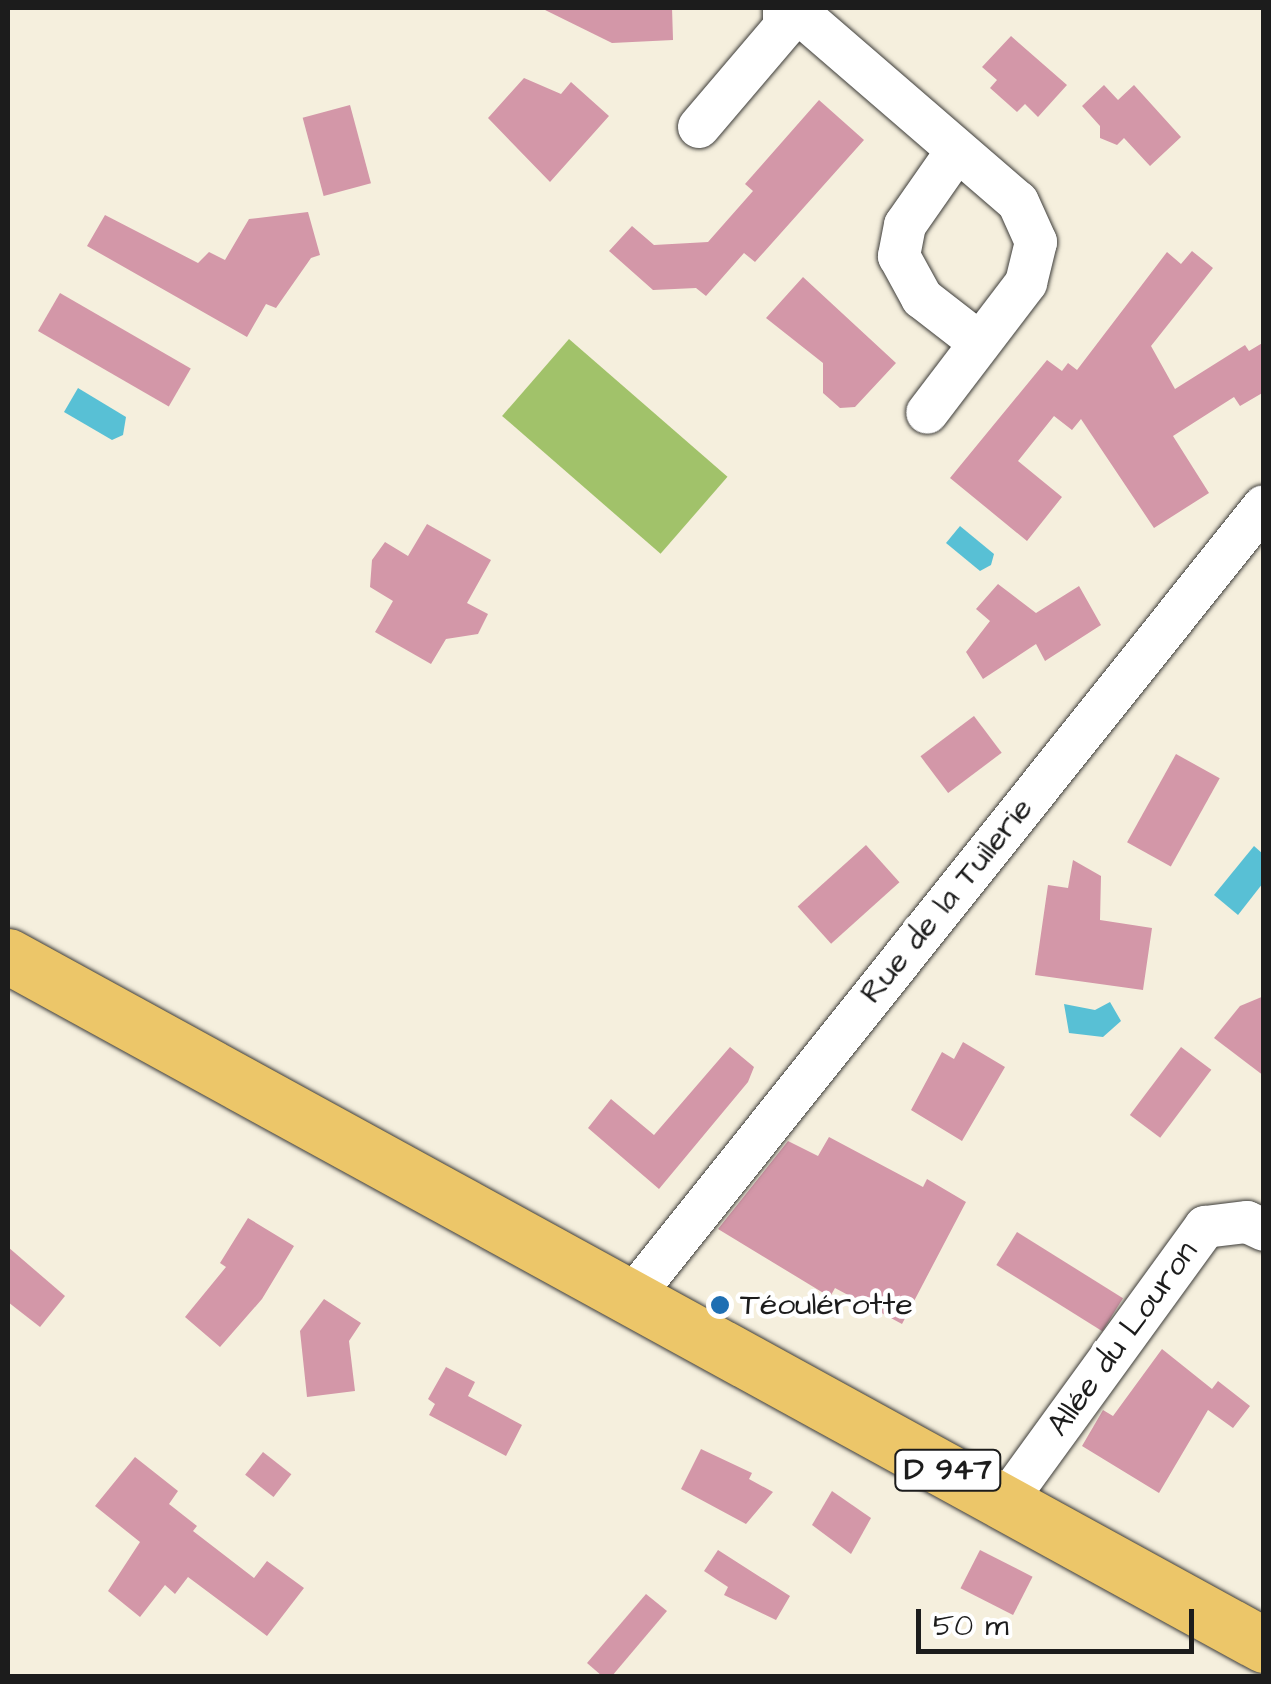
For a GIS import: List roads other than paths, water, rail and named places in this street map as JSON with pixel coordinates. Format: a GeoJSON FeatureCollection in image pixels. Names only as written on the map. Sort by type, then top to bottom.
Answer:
{"type":"FeatureCollection","features":[{"type":"Feature","properties":{"kind":"main road","name":"D 947"},"geometry":{"type":"LineString","coordinates":[[8,956],[1264,1644]]}},
{"type":"Feature","properties":{"kind":"street"},"geometry":{"type":"LineString","coordinates":[[699,127],[784,27],[784,8]]}},
{"type":"Feature","properties":{"kind":"street"},"geometry":{"type":"LineString","coordinates":[[793,8],[1018,202],[1036,242],[1026,283],[927,413]]}},
{"type":"Feature","properties":{"kind":"street"},"geometry":{"type":"LineString","coordinates":[[956,152],[906,225],[899,256],[922,298],[980,344]]}},
{"type":"Feature","properties":{"kind":"street","name":"Rue de la Tuilerie"},"geometry":{"type":"LineString","coordinates":[[632,1297],[1264,506]]}},
{"type":"Feature","properties":{"kind":"street","name":"Allée du Louron"},"geometry":{"type":"LineString","coordinates":[[1006,1501],[1205,1227],[1247,1222],[1264,1230]]}},
{"type":"Feature","properties":{"kind":"water"},"geometry":{"type":"Polygon","coordinates":[[[78,388],[126,417],[123,435],[112,440],[64,412],[78,388]]]}},
{"type":"Feature","properties":{"kind":"water"},"geometry":{"type":"Polygon","coordinates":[[[960,526],[994,554],[991,565],[980,571],[946,543],[960,526]]]}},
{"type":"Feature","properties":{"kind":"water"},"geometry":{"type":"Polygon","coordinates":[[[1254,846],[1263,854],[1263,883],[1238,915],[1214,895],[1254,846]]]}},
{"type":"Feature","properties":{"kind":"water"},"geometry":{"type":"Polygon","coordinates":[[[1110,1002],[1121,1021],[1103,1037],[1069,1033],[1064,1004],[1095,1010],[1110,1002]]]}},
{"type":"Feature","properties":{"kind":"place","name":"Téoulérotte"},"geometry":{"type":"Point","coordinates":[720,1305]}}]}
